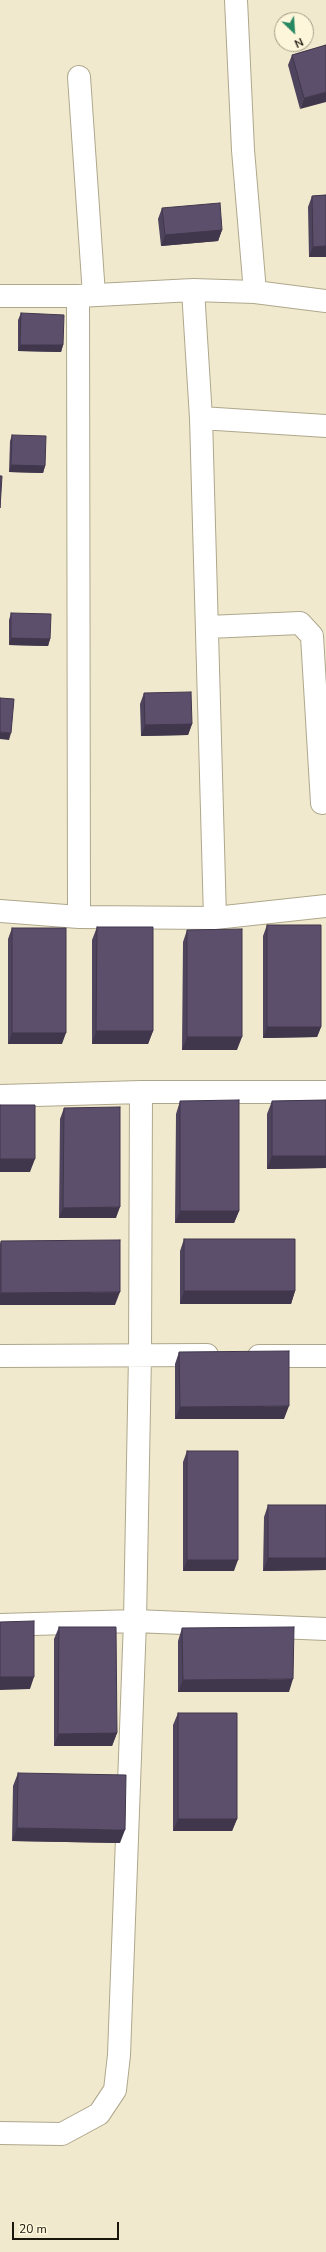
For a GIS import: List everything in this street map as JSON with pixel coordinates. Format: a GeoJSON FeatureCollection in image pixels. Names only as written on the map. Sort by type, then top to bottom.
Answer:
{"type":"FeatureCollection","features":[{"type":"Feature","properties":{"kind":"street"},"geometry":{"type":"LineString","coordinates":[[236,0],[243,150],[255,292]]}},
{"type":"Feature","properties":{"kind":"street"},"geometry":{"type":"LineString","coordinates":[[78,76],[86,295],[79,917]]}},
{"type":"Feature","properties":{"kind":"street"},"geometry":{"type":"LineString","coordinates":[[193,290],[201,418],[215,918]]}},
{"type":"Feature","properties":{"kind":"street"},"geometry":{"type":"LineString","coordinates":[[0,296],[86,295],[193,290],[255,292],[326,301]]}},
{"type":"Feature","properties":{"kind":"street"},"geometry":{"type":"LineString","coordinates":[[201,418],[326,426]]}},
{"type":"Feature","properties":{"kind":"street"},"geometry":{"type":"LineString","coordinates":[[208,627],[300,623],[312,636],[322,803]]}},
{"type":"Feature","properties":{"kind":"street"},"geometry":{"type":"LineString","coordinates":[[0,911],[79,917],[215,918],[326,906]]}},
{"type":"Feature","properties":{"kind":"street"},"geometry":{"type":"LineString","coordinates":[[0,2133],[62,2134],[99,2114],[115,2090],[118,2055],[135,1621],[140,1355],[141,1092]]}},
{"type":"Feature","properties":{"kind":"street"},"geometry":{"type":"LineString","coordinates":[[0,1096],[141,1092],[326,1092]]}},
{"type":"Feature","properties":{"kind":"street"},"geometry":{"type":"LineString","coordinates":[[0,1356],[326,1356]]}},
{"type":"Feature","properties":{"kind":"street"},"geometry":{"type":"LineString","coordinates":[[0,1625],[135,1621],[326,1629]]}},
{"type":"Feature","properties":{"kind":"building"},"geometry":{"type":"Polygon","coordinates":[[[326,45],[326,92],[304,98],[292,55],[302,52],[314,52],[314,49],[326,45]]]}},
{"type":"Feature","properties":{"kind":"building"},"geometry":{"type":"Polygon","coordinates":[[[326,195],[326,246],[313,247],[312,196],[326,195]]]}},
{"type":"Feature","properties":{"kind":"building"},"geometry":{"type":"Polygon","coordinates":[[[220,203],[222,230],[165,235],[162,208],[220,203]]]}},
{"type":"Feature","properties":{"kind":"building"},"geometry":{"type":"Polygon","coordinates":[[[21,313],[64,315],[63,345],[20,345],[21,313]]]}},
{"type":"Feature","properties":{"kind":"building"},"geometry":{"type":"Polygon","coordinates":[[[12,435],[46,436],[45,466],[11,465],[12,435]]]}},
{"type":"Feature","properties":{"kind":"building"},"geometry":{"type":"Polygon","coordinates":[[[0,476],[2,476],[0,508],[0,476]]]}},
{"type":"Feature","properties":{"kind":"building"},"geometry":{"type":"Polygon","coordinates":[[[11,613],[51,614],[50,639],[11,638],[11,613]]]}},
{"type":"Feature","properties":{"kind":"building"},"geometry":{"type":"Polygon","coordinates":[[[191,692],[192,724],[145,725],[144,693],[191,692]]]}},
{"type":"Feature","properties":{"kind":"building"},"geometry":{"type":"Polygon","coordinates":[[[0,698],[14,699],[11,733],[0,732],[0,698]]]}},
{"type":"Feature","properties":{"kind":"building"},"geometry":{"type":"Polygon","coordinates":[[[267,925],[321,925],[321,1027],[267,1027],[267,925]]]}},
{"type":"Feature","properties":{"kind":"building"},"geometry":{"type":"Polygon","coordinates":[[[97,927],[153,927],[153,1031],[96,1031],[97,927]]]}},
{"type":"Feature","properties":{"kind":"building"},"geometry":{"type":"Polygon","coordinates":[[[12,928],[66,928],[66,1033],[12,1033],[12,928]]]}},
{"type":"Feature","properties":{"kind":"building"},"geometry":{"type":"Polygon","coordinates":[[[242,929],[242,1037],[187,1037],[187,930],[242,929]]]}},
{"type":"Feature","properties":{"kind":"building"},"geometry":{"type":"Polygon","coordinates":[[[239,1100],[239,1211],[180,1211],[180,1101],[239,1100]]]}},
{"type":"Feature","properties":{"kind":"building"},"geometry":{"type":"Polygon","coordinates":[[[326,1100],[326,1156],[272,1156],[272,1101],[326,1100]]]}},
{"type":"Feature","properties":{"kind":"building"},"geometry":{"type":"Polygon","coordinates":[[[0,1105],[35,1105],[35,1159],[0,1159],[0,1105]]]}},
{"type":"Feature","properties":{"kind":"building"},"geometry":{"type":"Polygon","coordinates":[[[120,1107],[120,1207],[63,1208],[64,1108],[120,1107]]]}},
{"type":"Feature","properties":{"kind":"building"},"geometry":{"type":"Polygon","coordinates":[[[184,1239],[295,1239],[295,1291],[184,1291],[184,1239]]]}},
{"type":"Feature","properties":{"kind":"building"},"geometry":{"type":"Polygon","coordinates":[[[120,1240],[120,1292],[1,1293],[1,1241],[120,1240]]]}},
{"type":"Feature","properties":{"kind":"building"},"geometry":{"type":"Polygon","coordinates":[[[289,1351],[289,1406],[180,1407],[179,1352],[289,1351]]]}},
{"type":"Feature","properties":{"kind":"building"},"geometry":{"type":"Polygon","coordinates":[[[187,1451],[238,1451],[238,1560],[187,1560],[187,1451]]]}},
{"type":"Feature","properties":{"kind":"building"},"geometry":{"type":"Polygon","coordinates":[[[268,1505],[326,1505],[326,1558],[268,1558],[268,1505]]]}},
{"type":"Feature","properties":{"kind":"building"},"geometry":{"type":"Polygon","coordinates":[[[34,1621],[34,1677],[0,1677],[0,1622],[34,1621]]]}},
{"type":"Feature","properties":{"kind":"building"},"geometry":{"type":"Polygon","coordinates":[[[59,1627],[116,1627],[117,1733],[58,1734],[59,1627]]]}},
{"type":"Feature","properties":{"kind":"building"},"geometry":{"type":"Polygon","coordinates":[[[294,1627],[293,1679],[183,1680],[182,1628],[294,1627]]]}},
{"type":"Feature","properties":{"kind":"building"},"geometry":{"type":"Polygon","coordinates":[[[178,1713],[237,1713],[237,1819],[178,1819],[178,1713]]]}},
{"type":"Feature","properties":{"kind":"building"},"geometry":{"type":"Polygon","coordinates":[[[18,1773],[126,1775],[125,1830],[17,1828],[18,1773]]]}}]}
